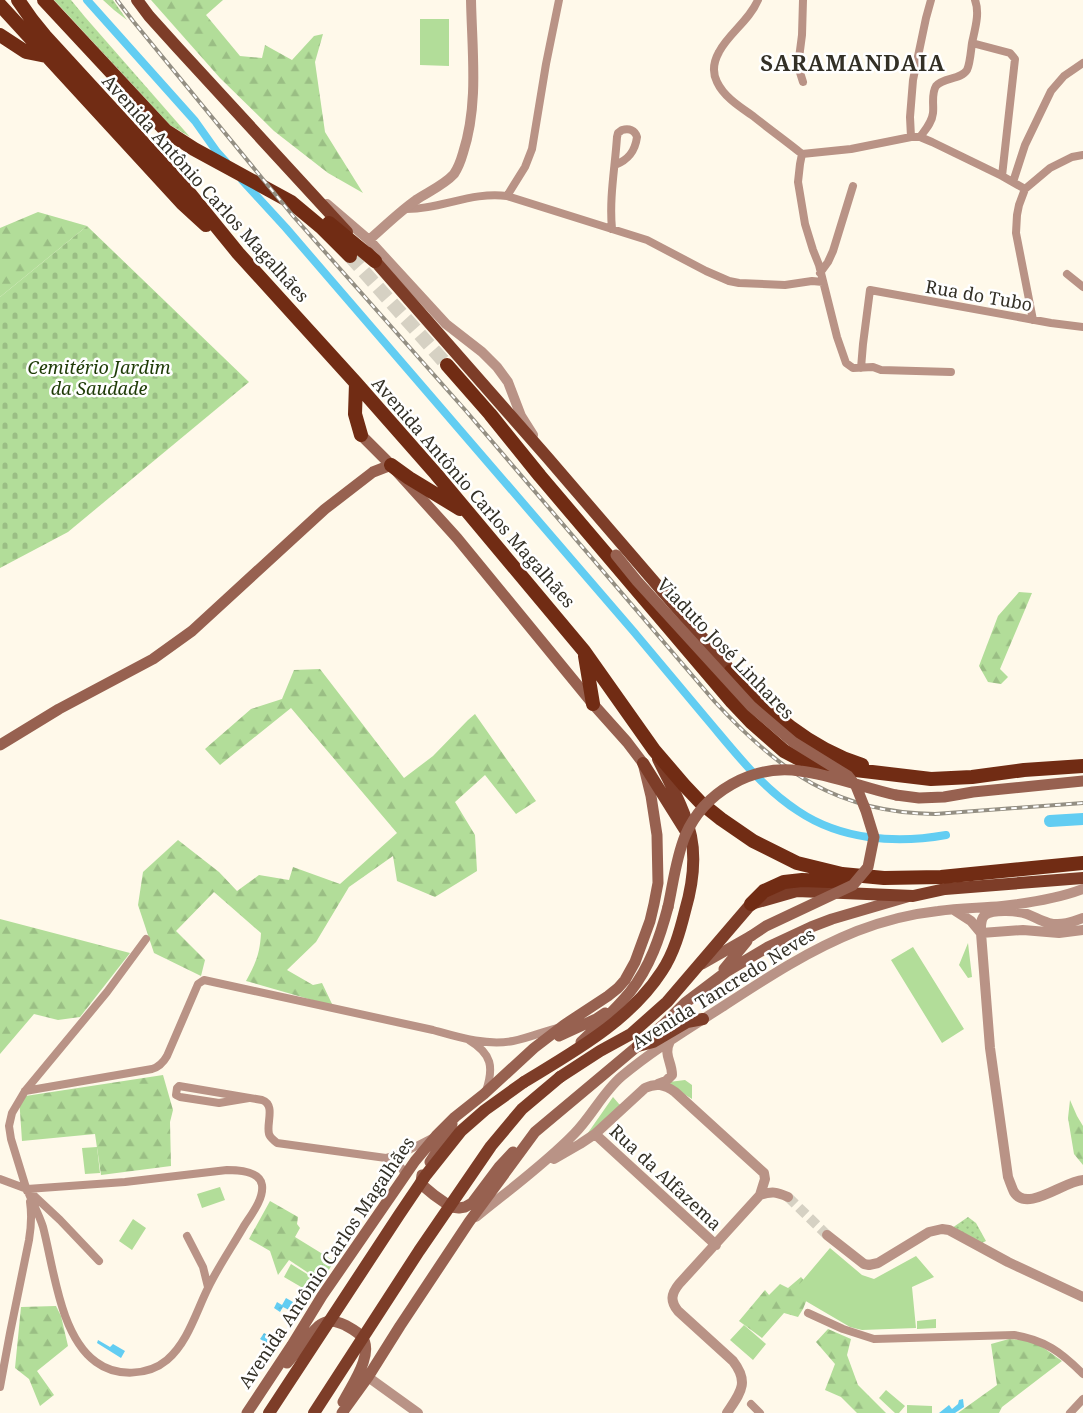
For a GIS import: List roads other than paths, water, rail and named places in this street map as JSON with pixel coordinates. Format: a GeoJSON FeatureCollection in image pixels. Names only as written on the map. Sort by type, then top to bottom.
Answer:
{"type":"FeatureCollection","features":[{"type":"Feature","properties":{"kind":"highway"},"geometry":{"type":"LineString","coordinates":[[4,0],[41,51]]}},
{"type":"Feature","properties":{"kind":"highway","name":"Avenida Antônio Carlos Magalhães"},"geometry":{"type":"LineString","coordinates":[[18,0],[45,36],[190,194],[238,253],[356,383],[475,520],[584,650],[654,750]]}},
{"type":"Feature","properties":{"kind":"highway","name":"Avenida Antônio Carlos Magalhães"},"geometry":{"type":"LineString","coordinates":[[44,0],[166,131],[194,149],[286,199],[322,227],[350,256]]}},
{"type":"Feature","properties":{"kind":"highway"},"geometry":{"type":"LineString","coordinates":[[56,0],[77,36]]}},
{"type":"Feature","properties":{"kind":"highway"},"geometry":{"type":"LineString","coordinates":[[0,5],[182,203],[238,253]]}},
{"type":"Feature","properties":{"kind":"highway"},"geometry":{"type":"LineString","coordinates":[[0,17],[9,27],[41,51]]}},
{"type":"Feature","properties":{"kind":"highway"},"geometry":{"type":"LineString","coordinates":[[0,35],[26,52],[41,51]]}},
{"type":"Feature","properties":{"kind":"highway"},"geometry":{"type":"LineString","coordinates":[[286,199],[327,222],[375,261]]}},
{"type":"Feature","properties":{"kind":"highway"},"geometry":{"type":"LineString","coordinates":[[447,365],[738,709],[757,728],[784,750],[803,761],[822,766],[916,778],[947,779],[1024,770],[1083,766]]}},
{"type":"Feature","properties":{"kind":"highway"},"geometry":{"type":"LineString","coordinates":[[356,383],[355,414],[361,435]]}},
{"type":"Feature","properties":{"kind":"highway"},"geometry":{"type":"LineString","coordinates":[[391,464],[409,478],[448,501],[475,520]]}},
{"type":"Feature","properties":{"kind":"highway"},"geometry":{"type":"LineString","coordinates":[[584,650],[593,704]]}},
{"type":"Feature","properties":{"kind":"highway"},"geometry":{"type":"LineString","coordinates":[[731,671],[765,706],[811,742],[861,765],[904,776]]}},
{"type":"Feature","properties":{"kind":"highway"},"geometry":{"type":"LineString","coordinates":[[654,750],[701,803],[753,841],[797,863],[842,874],[884,878],[942,877],[1083,863]]}},
{"type":"Feature","properties":{"kind":"highway"},"geometry":{"type":"LineString","coordinates":[[751,904],[764,890],[784,882],[802,880],[830,881],[868,877]]}},
{"type":"Feature","properties":{"kind":"main road"},"geometry":{"type":"LineString","coordinates":[[137,0],[177,47],[424,316],[731,671]]}},
{"type":"Feature","properties":{"kind":"main road","name":"Avenida Antônio Carlos Magalhães"},"geometry":{"type":"LineString","coordinates":[[247,1413],[322,1296],[421,1153],[455,1118],[534,1048],[564,1025],[608,996],[625,980],[635,962],[650,921],[658,883],[655,817],[643,762],[457,538],[391,464],[361,435]]}},
{"type":"Feature","properties":{"kind":"main road"},"geometry":{"type":"LineString","coordinates":[[373,472],[380,461],[380,454]]}},
{"type":"Feature","properties":{"kind":"main road"},"geometry":{"type":"LineString","coordinates":[[0,745],[47,716],[133,670],[171,647],[192,631],[325,509],[373,472],[391,464]]}},
{"type":"Feature","properties":{"kind":"main road"},"geometry":{"type":"LineString","coordinates":[[615,536],[616,555]]}},
{"type":"Feature","properties":{"kind":"main road","name":"Viaduto José Linhares"},"geometry":{"type":"LineString","coordinates":[[597,543],[616,555],[637,582],[751,706],[793,742],[848,776],[856,786],[874,837],[868,867],[853,885],[766,926],[698,966]]}},
{"type":"Feature","properties":{"kind":"main road","name":"Avenida Antônio Carlos Magalhães"},"geometry":{"type":"LineString","coordinates":[[269,1413],[398,1215],[426,1175],[461,1131],[524,1082],[571,1053],[621,1016],[649,988],[662,970],[676,941],[689,896],[693,852],[691,836],[682,809],[654,750]]}},
{"type":"Feature","properties":{"kind":"main road"},"geometry":{"type":"LineString","coordinates":[[643,762],[682,827],[691,836]]}},
{"type":"Feature","properties":{"kind":"main road","name":"Avenida Antônio Carlos Magalhães"},"geometry":{"type":"LineString","coordinates":[[571,1053],[619,1004],[648,963],[662,929],[682,847],[690,826],[705,806],[724,788],[735,782],[760,772],[797,770],[826,776],[863,788],[919,798],[944,797],[973,792],[1083,781]]}},
{"type":"Feature","properties":{"kind":"main road","name":"Avenida Tancredo Neves"},"geometry":{"type":"LineString","coordinates":[[638,1046],[685,1003],[726,972],[768,947],[811,927],[857,911],[945,889],[1083,878]]}},
{"type":"Feature","properties":{"kind":"main road"},"geometry":{"type":"LineString","coordinates":[[314,1413],[419,1251],[491,1146],[522,1109],[560,1077],[600,1051],[631,1034],[667,1002],[751,904],[797,890],[914,896]]}},
{"type":"Feature","properties":{"kind":"main road"},"geometry":{"type":"LineString","coordinates":[[716,979],[751,936]]}},
{"type":"Feature","properties":{"kind":"main road"},"geometry":{"type":"LineString","coordinates":[[534,1048],[596,1019],[619,1004]]}},
{"type":"Feature","properties":{"kind":"main road"},"geometry":{"type":"LineString","coordinates":[[455,1118],[443,1142],[422,1175],[421,1182],[434,1195],[452,1207],[459,1208],[466,1207],[472,1203],[499,1167],[514,1151],[638,1046],[653,1042],[687,1022],[703,1019]]}},
{"type":"Feature","properties":{"kind":"main road"},"geometry":{"type":"LineString","coordinates":[[341,1413],[368,1377],[469,1222],[535,1132]]}},
{"type":"Feature","properties":{"kind":"main road"},"geometry":{"type":"LineString","coordinates":[[274,1373],[286,1365],[316,1328],[326,1321],[340,1323],[351,1329],[364,1340],[366,1352],[365,1358],[342,1405],[341,1413]]}},
{"type":"Feature","properties":{"kind":"street"},"geometry":{"type":"LineString","coordinates":[[369,240],[404,209],[446,181],[453,174],[462,157],[467,142],[471,116],[473,78],[471,0]]}},
{"type":"Feature","properties":{"kind":"street"},"geometry":{"type":"LineString","coordinates":[[507,196],[525,167],[532,149],[559,0]]}},
{"type":"Feature","properties":{"kind":"street"},"geometry":{"type":"LineString","coordinates":[[758,0],[745,20],[724,43],[716,59],[714,67],[715,76],[717,83],[723,91],[738,105],[802,154],[851,149],[915,137],[932,142],[1024,188]]}},
{"type":"Feature","properties":{"kind":"street"},"geometry":{"type":"LineString","coordinates":[[803,0],[802,35],[798,66],[803,82]]}},
{"type":"Feature","properties":{"kind":"street"},"geometry":{"type":"LineString","coordinates":[[915,137],[911,105],[913,80],[931,0]]}},
{"type":"Feature","properties":{"kind":"street"},"geometry":{"type":"LineString","coordinates":[[915,137],[932,120],[936,87],[940,82],[962,74],[967,70],[977,17],[975,0]]}},
{"type":"Feature","properties":{"kind":"street"},"geometry":{"type":"LineString","coordinates":[[972,43],[1010,53],[1015,59],[1002,176]]}},
{"type":"Feature","properties":{"kind":"street"},"geometry":{"type":"LineString","coordinates":[[1014,182],[1025,145],[1051,91],[1064,76],[1083,63]]}},
{"type":"Feature","properties":{"kind":"street"},"geometry":{"type":"LineString","coordinates":[[612,229],[610,212],[618,133],[625,129],[631,129],[637,137],[632,152],[624,162],[615,166]]}},
{"type":"Feature","properties":{"kind":"street"},"geometry":{"type":"LineString","coordinates":[[802,154],[798,173],[799,193],[809,238],[821,272],[837,337],[846,363],[853,368],[873,367],[881,370],[951,372]]}},
{"type":"Feature","properties":{"kind":"street"},"geometry":{"type":"LineString","coordinates":[[1033,320],[1016,233],[1017,215],[1024,188],[1050,168],[1072,157],[1083,155]]}},
{"type":"Feature","properties":{"kind":"street"},"geometry":{"type":"LineString","coordinates":[[300,181],[369,240],[446,324],[482,352],[497,367],[508,382],[521,416],[547,456]]}},
{"type":"Feature","properties":{"kind":"street"},"geometry":{"type":"LineString","coordinates":[[812,282],[828,262],[853,186]]}},
{"type":"Feature","properties":{"kind":"street"},"geometry":{"type":"LineString","coordinates":[[404,209],[427,208],[485,195],[507,196],[647,240],[730,281],[785,285],[823,282]]}},
{"type":"Feature","properties":{"kind":"street"},"geometry":{"type":"LineString","coordinates":[[1067,274],[1083,287]]}},
{"type":"Feature","properties":{"kind":"street","name":"Rua do Tubo"},"geometry":{"type":"LineString","coordinates":[[861,368],[870,290],[1033,320],[1083,327]]}},
{"type":"Feature","properties":{"kind":"street","name":"Avenida Tancredo Neves"},"geometry":{"type":"LineString","coordinates":[[469,1222],[575,1134],[613,1084],[622,1076],[670,1040],[797,960],[859,930],[910,915],[952,909],[1036,902],[1065,896],[1083,889]]}},
{"type":"Feature","properties":{"kind":"street"},"geometry":{"type":"LineString","coordinates":[[952,909],[971,921],[981,933]]}},
{"type":"Feature","properties":{"kind":"street"},"geometry":{"type":"LineString","coordinates":[[1083,918],[1058,924],[1048,923],[1026,913],[994,912],[984,916],[981,933],[990,1048],[1008,1177],[1014,1192],[1018,1197],[1029,1200],[1073,1182],[1083,1180]]}},
{"type":"Feature","properties":{"kind":"street"},"geometry":{"type":"LineString","coordinates":[[981,933],[1023,930],[1059,933],[1083,930]]}},
{"type":"Feature","properties":{"kind":"street"},"geometry":{"type":"LineString","coordinates":[[27,1189],[125,1182],[227,1170],[238,1170],[255,1175],[261,1180],[262,1186],[259,1199],[208,1287],[185,1339],[166,1361],[139,1372],[122,1372],[108,1369],[85,1353],[76,1341],[63,1310],[42,1226],[27,1189],[9,1126],[12,1113],[24,1090],[107,992],[146,939]]}},
{"type":"Feature","properties":{"kind":"street"},"geometry":{"type":"LineString","coordinates":[[24,1090],[152,1070],[158,1067],[167,1056],[198,984],[204,980],[467,1039],[498,1042],[511,1041],[564,1025]]}},
{"type":"Feature","properties":{"kind":"street"},"geometry":{"type":"LineString","coordinates":[[467,1039],[482,1049],[490,1061],[490,1079],[484,1094]]}},
{"type":"Feature","properties":{"kind":"street"},"geometry":{"type":"LineString","coordinates":[[658,1084],[666,1081],[672,1075],[667,1055],[667,1046],[670,1040]]}},
{"type":"Feature","properties":{"kind":"street"},"geometry":{"type":"LineString","coordinates":[[658,1084],[674,1092],[764,1173],[765,1179],[760,1195]]}},
{"type":"Feature","properties":{"kind":"street","name":"Rua da Alfazema"},"geometry":{"type":"LineString","coordinates":[[533,1170],[595,1134],[645,1088],[658,1084]]}},
{"type":"Feature","properties":{"kind":"street"},"geometry":{"type":"LineString","coordinates":[[249,1098],[219,1103],[176,1095],[179,1086],[249,1098],[267,1102],[270,1106],[269,1133],[277,1143],[386,1158],[400,1165],[405,1176]]}},
{"type":"Feature","properties":{"kind":"street"},"geometry":{"type":"LineString","coordinates":[[0,1126],[9,1126]]}},
{"type":"Feature","properties":{"kind":"street","name":"Rua da Alfazema"},"geometry":{"type":"LineString","coordinates":[[595,1134],[716,1245]]}},
{"type":"Feature","properties":{"kind":"street"},"geometry":{"type":"LineString","coordinates":[[386,1158],[406,1152],[436,1136]]}},
{"type":"Feature","properties":{"kind":"street"},"geometry":{"type":"LineString","coordinates":[[0,1179],[27,1189],[99,1261]]}},
{"type":"Feature","properties":{"kind":"street"},"geometry":{"type":"LineString","coordinates":[[0,1387],[30,1240],[31,1210],[27,1189]]}},
{"type":"Feature","properties":{"kind":"street"},"geometry":{"type":"LineString","coordinates":[[760,1195],[778,1192],[788,1197]]}},
{"type":"Feature","properties":{"kind":"street","name":"Rua da Alfazema"},"geometry":{"type":"LineString","coordinates":[[727,1413],[741,1389],[742,1375],[733,1361],[678,1311],[672,1301],[672,1296],[679,1284],[760,1195]]}},
{"type":"Feature","properties":{"kind":"street"},"geometry":{"type":"LineString","coordinates":[[826,1235],[859,1262],[869,1265],[878,1263],[930,1232],[942,1229],[949,1230],[1008,1262],[1083,1297]]}},
{"type":"Feature","properties":{"kind":"street"},"geometry":{"type":"LineString","coordinates":[[187,1236],[203,1267],[208,1287]]}},
{"type":"Feature","properties":{"kind":"street"},"geometry":{"type":"LineString","coordinates":[[808,1313],[859,1335],[874,1339],[1014,1335],[1026,1337],[1039,1340],[1052,1347],[1065,1356],[1083,1374]]}},
{"type":"Feature","properties":{"kind":"street"},"geometry":{"type":"LineString","coordinates":[[368,1377],[418,1413]]}},
{"type":"Feature","properties":{"kind":"street"},"geometry":{"type":"LineString","coordinates":[[1070,1413],[1083,1399]]}},
{"type":"Feature","properties":{"kind":"street"},"geometry":{"type":"LineString","coordinates":[[751,1404],[760,1413]]}},
{"type":"Feature","properties":{"kind":"water"},"geometry":{"type":"Polygon","coordinates":[[[286,1298],[293,1302],[289,1310],[283,1307],[280,1312],[274,1308],[277,1302],[282,1305],[286,1298]]]}},
{"type":"Feature","properties":{"kind":"water"},"geometry":{"type":"Polygon","coordinates":[[[264,1333],[276,1340],[272,1346],[260,1339],[264,1333]]]}},
{"type":"Feature","properties":{"kind":"water"},"geometry":{"type":"Polygon","coordinates":[[[98,1340],[110,1347],[113,1344],[125,1351],[121,1358],[97,1343],[98,1340]]]}},
{"type":"Feature","properties":{"kind":"water"},"geometry":{"type":"Polygon","coordinates":[[[963,1399],[964,1407],[955,1413],[939,1413],[949,1405],[952,1409],[958,1404],[959,1400],[963,1399]]]}},
{"type":"Feature","properties":{"kind":"waterway"},"geometry":{"type":"LineString","coordinates":[[87,0],[195,121],[226,162]]}},
{"type":"Feature","properties":{"kind":"waterway"},"geometry":{"type":"LineString","coordinates":[[242,180],[286,228],[760,780],[798,811],[815,821],[851,834],[889,839],[927,838],[946,835]]}},
{"type":"Feature","properties":{"kind":"waterway"},"geometry":{"type":"LineString","coordinates":[[1050,821],[1083,819]]}},
{"type":"Feature","properties":{"kind":"tunnel"},"geometry":{"type":"LineString","coordinates":[[350,256],[447,365]]}},
{"type":"Feature","properties":{"kind":"tunnel"},"geometry":{"type":"LineString","coordinates":[[788,1197],[827,1235]]}},
{"type":"Feature","properties":{"kind":"railway"},"geometry":{"type":"LineString","coordinates":[[117,0],[294,217],[466,411],[715,702],[763,748],[812,784],[868,806],[900,812],[935,814],[1083,803]]}},
{"type":"Feature","properties":{"kind":"district","name":"SARAMANDAIA"},"geometry":{"type":"Point","coordinates":[853,62]}},
{"type":"Feature","properties":{"kind":"park label","name":"Cemitério Jardim da Saudade"},"geometry":{"type":"Point","coordinates":[99,377]}}]}
